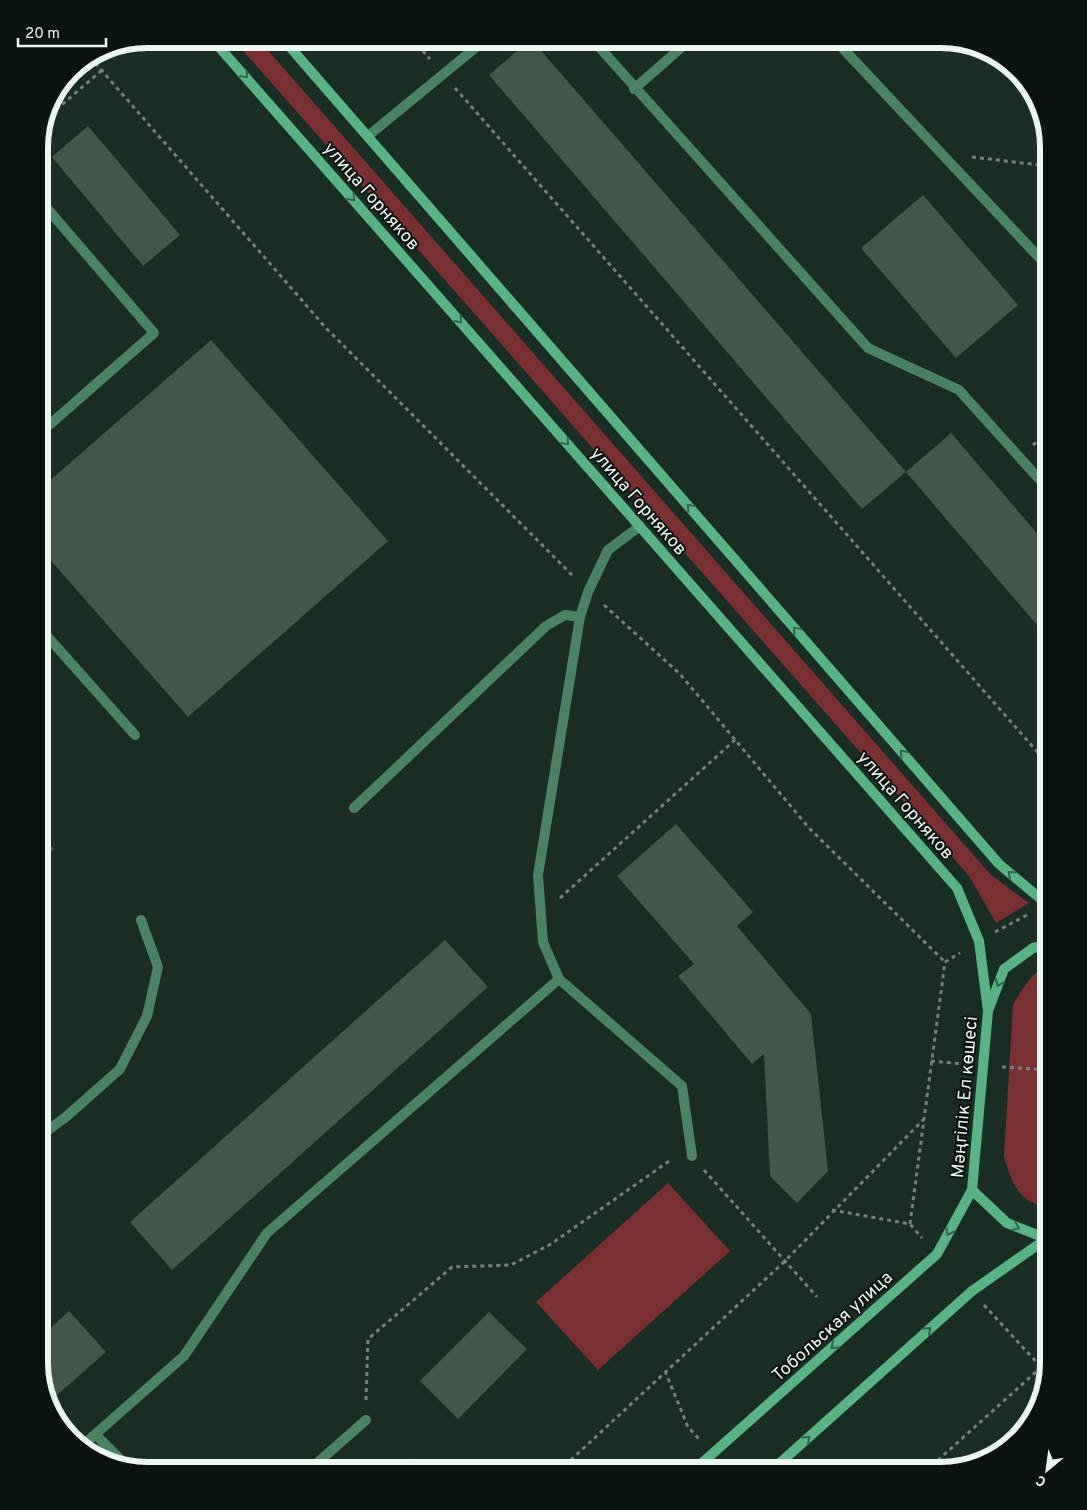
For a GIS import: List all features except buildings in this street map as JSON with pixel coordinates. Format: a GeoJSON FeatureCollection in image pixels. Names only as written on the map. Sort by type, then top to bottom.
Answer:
{"type":"FeatureCollection","features":[{"type":"Feature","properties":{"kind":"street","name":"улица Горняков"},"geometry":{"type":"LineString","coordinates":[[220,48],[957,888],[979,941],[988,1011]]}},
{"type":"Feature","properties":{"kind":"street","name":"улица Горняков"},"geometry":{"type":"LineString","coordinates":[[291,48],[999,864],[1040,899]]}},
{"type":"Feature","properties":{"kind":"street"},"geometry":{"type":"LineString","coordinates":[[368,136],[475,48]]}},
{"type":"Feature","properties":{"kind":"street"},"geometry":{"type":"LineString","coordinates":[[600,48],[634,89],[868,348],[959,390],[1040,481]]}},
{"type":"Feature","properties":{"kind":"street"},"geometry":{"type":"LineString","coordinates":[[634,89],[680,48]]}},
{"type":"Feature","properties":{"kind":"street"},"geometry":{"type":"LineString","coordinates":[[842,48],[1040,258]]}},
{"type":"Feature","properties":{"kind":"street"},"geometry":{"type":"LineString","coordinates":[[48,209],[154,333],[48,426]]}},
{"type":"Feature","properties":{"kind":"street"},"geometry":{"type":"LineString","coordinates":[[640,526],[608,550],[588,592],[580,617],[538,875],[540,916],[543,942],[559,979],[682,1086],[692,1156]]}},
{"type":"Feature","properties":{"kind":"street"},"geometry":{"type":"LineString","coordinates":[[354,808],[546,626],[565,615],[580,617]]}},
{"type":"Feature","properties":{"kind":"street"},"geometry":{"type":"LineString","coordinates":[[48,637],[135,734]]}},
{"type":"Feature","properties":{"kind":"street"},"geometry":{"type":"LineString","coordinates":[[48,1130],[120,1069],[147,1016],[158,968],[141,920]]}},
{"type":"Feature","properties":{"kind":"street","name":"Мәңгілік Ел көшесі"},"geometry":{"type":"LineString","coordinates":[[1040,947],[1033,948],[1004,969],[988,1011],[972,1190],[1007,1223],[1040,1236]]}},
{"type":"Feature","properties":{"kind":"street"},"geometry":{"type":"LineString","coordinates":[[87,1442],[184,1356],[267,1233],[559,979]]}},
{"type":"Feature","properties":{"kind":"street","name":"Тобольская улица"},"geometry":{"type":"LineString","coordinates":[[704,1462],[937,1254],[972,1190]]}},
{"type":"Feature","properties":{"kind":"street"},"geometry":{"type":"LineString","coordinates":[[781,1462],[972,1291],[1040,1244]]}},
{"type":"Feature","properties":{"kind":"street"},"geometry":{"type":"LineString","coordinates":[[318,1462],[366,1420]]}},
{"type":"Feature","properties":{"kind":"street"},"geometry":{"type":"LineString","coordinates":[[96,1435],[120,1458]]}},
{"type":"Feature","properties":{"kind":"path"},"geometry":{"type":"LineString","coordinates":[[420,48],[1040,755]]}},
{"type":"Feature","properties":{"kind":"path"},"geometry":{"type":"LineString","coordinates":[[94,63],[326,328],[588,592],[680,674],[736,739],[808,828],[945,962],[910,1224],[832,1210]]}},
{"type":"Feature","properties":{"kind":"path"},"geometry":{"type":"LineString","coordinates":[[54,111],[100,71]]}},
{"type":"Feature","properties":{"kind":"path"},"geometry":{"type":"LineString","coordinates":[[942,154],[1040,165]]}},
{"type":"Feature","properties":{"kind":"path"},"geometry":{"type":"LineString","coordinates":[[540,916],[736,739]]}},
{"type":"Feature","properties":{"kind":"path"},"geometry":{"type":"LineString","coordinates":[[569,1462],[785,1260],[832,1210],[924,1119]]}},
{"type":"Feature","properties":{"kind":"path"},"geometry":{"type":"LineString","coordinates":[[366,1420],[368,1339],[452,1267],[511,1265],[550,1244],[672,1158],[692,1156],[817,1297]]}},
{"type":"Feature","properties":{"kind":"path"},"geometry":{"type":"LineString","coordinates":[[936,1462],[1040,1369]]}},
{"type":"Feature","properties":{"kind":"path"},"geometry":{"type":"LineString","coordinates":[[665,1371],[688,1427],[713,1454]]}},
{"type":"Feature","properties":{"kind":"shaded area"},"geometry":{"type":"Polygon","coordinates":[[[241,48],[266,48],[991,875],[1029,903],[996,923],[969,876],[241,48]]]}},
{"type":"Feature","properties":{"kind":"shaded area"},"geometry":{"type":"Polygon","coordinates":[[[1040,970],[1040,1205],[1030,1201],[1018,1190],[1013,1183],[1004,1156],[1013,1005],[1024,987],[1040,970]]]}},
{"type":"Feature","properties":{"kind":"shaded area"},"geometry":{"type":"Polygon","coordinates":[[[668,1183],[730,1251],[598,1370],[536,1302],[668,1183]]]}}]}
